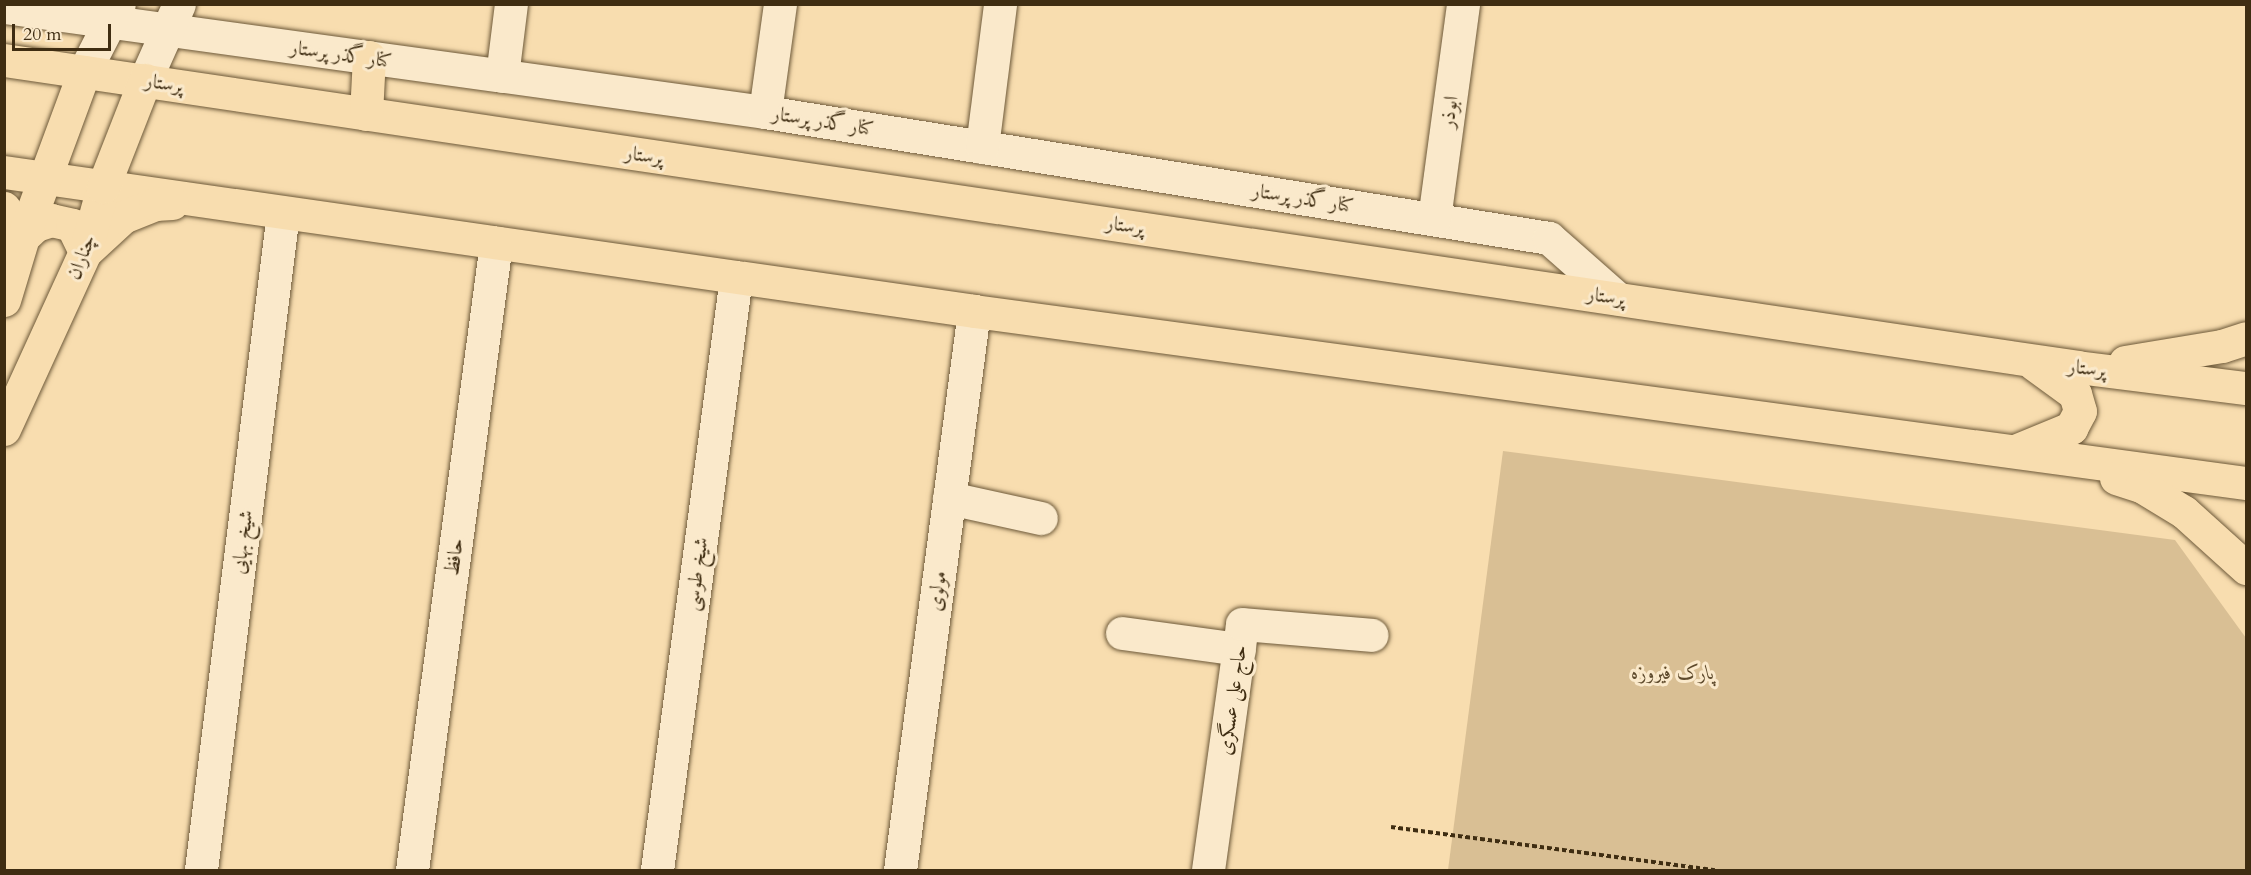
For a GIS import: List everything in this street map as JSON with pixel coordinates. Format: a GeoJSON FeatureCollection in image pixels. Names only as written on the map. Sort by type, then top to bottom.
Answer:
{"type":"FeatureCollection","features":[{"type":"Feature","properties":{"kind":"main road"},"geometry":{"type":"LineString","coordinates":[[366,114],[369,57]]}},
{"type":"Feature","properties":{"kind":"main road","name":"پرستار"},"geometry":{"type":"LineString","coordinates":[[4,60],[2077,367],[2247,388]]}},
{"type":"Feature","properties":{"kind":"main road"},"geometry":{"type":"LineString","coordinates":[[4,300],[22,237],[84,72]]}},
{"type":"Feature","properties":{"kind":"main road","name":"چناران"},"geometry":{"type":"LineString","coordinates":[[4,429],[85,252],[103,187],[146,80]]}},
{"type":"Feature","properties":{"kind":"main road"},"geometry":{"type":"LineString","coordinates":[[4,172],[974,311],[2015,451],[2063,460],[2247,483]]}},
{"type":"Feature","properties":{"kind":"main road"},"geometry":{"type":"LineString","coordinates":[[22,237],[36,225],[51,220],[72,225],[85,252],[123,217],[155,204],[200,200]]}},
{"type":"Feature","properties":{"kind":"main road"},"geometry":{"type":"LineString","coordinates":[[4,208],[22,237]]}},
{"type":"Feature","properties":{"kind":"main road"},"geometry":{"type":"LineString","coordinates":[[2077,367],[2157,357],[2247,338]]}},
{"type":"Feature","properties":{"kind":"main road"},"geometry":{"type":"LineString","coordinates":[[2015,451],[2070,428],[2080,411],[2074,394],[2028,359]]}},
{"type":"Feature","properties":{"kind":"main road"},"geometry":{"type":"LineString","coordinates":[[2063,460],[2141,486],[2184,512],[2247,568]]}},
{"type":"Feature","properties":{"kind":"street"},"geometry":{"type":"LineString","coordinates":[[502,76],[511,4]]}},
{"type":"Feature","properties":{"kind":"street"},"geometry":{"type":"LineString","coordinates":[[765,112],[780,4]]}},
{"type":"Feature","properties":{"kind":"street"},"geometry":{"type":"LineString","coordinates":[[982,147],[1000,4]]}},
{"type":"Feature","properties":{"kind":"street","name":"ابوذر"},"geometry":{"type":"LineString","coordinates":[[1434,219],[1463,4]]}},
{"type":"Feature","properties":{"kind":"street","name":"کنار گذر پرستار"},"geometry":{"type":"LineString","coordinates":[[4,7],[172,17],[369,57],[765,112],[1549,238],[1617,298]]}},
{"type":"Feature","properties":{"kind":"street"},"geometry":{"type":"LineString","coordinates":[[84,72],[114,13]]}},
{"type":"Feature","properties":{"kind":"street"},"geometry":{"type":"LineString","coordinates":[[146,80],[172,17]]}},
{"type":"Feature","properties":{"kind":"street","name":"شیخ بهایی"},"geometry":{"type":"LineString","coordinates":[[201,870],[283,213]]}},
{"type":"Feature","properties":{"kind":"street","name":"حافظ"},"geometry":{"type":"LineString","coordinates":[[412,870],[495,243]]}},
{"type":"Feature","properties":{"kind":"street","name":"شیخ طوسی"},"geometry":{"type":"LineString","coordinates":[[657,870],[736,277]]}},
{"type":"Feature","properties":{"kind":"street","name":"مولوی"},"geometry":{"type":"LineString","coordinates":[[900,870],[974,311]]}},
{"type":"Feature","properties":{"kind":"street"},"geometry":{"type":"LineString","coordinates":[[949,498],[1041,518]]}},
{"type":"Feature","properties":{"kind":"street","name":"حاج علی عسگری"},"geometry":{"type":"LineString","coordinates":[[1208,870],[1242,624],[1372,635]]}},
{"type":"Feature","properties":{"kind":"street"},"geometry":{"type":"LineString","coordinates":[[1122,633],[1239,649]]}},
{"type":"Feature","properties":{"kind":"path"},"geometry":{"type":"LineString","coordinates":[[1391,827],[1715,870]]}},
{"type":"Feature","properties":{"kind":"path"},"geometry":{"type":"LineString","coordinates":[[1660,863],[1660,870]]}},
{"type":"Feature","properties":{"kind":"green space","name":"پارک فیروزه"},"geometry":{"type":"Polygon","coordinates":[[[1503,451],[2175,540],[2246,638],[2246,870],[1448,870],[1503,451]]]}}]}
